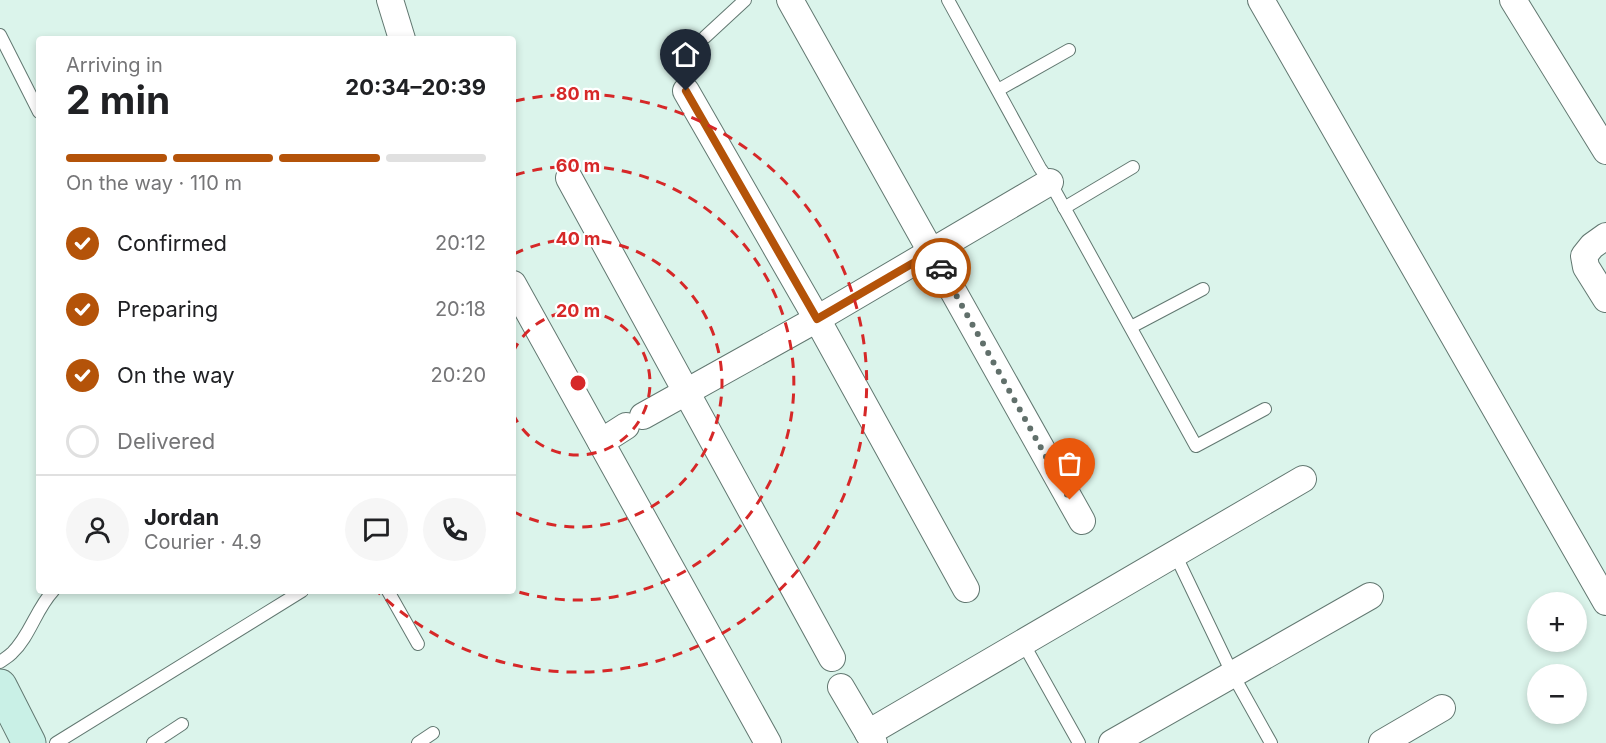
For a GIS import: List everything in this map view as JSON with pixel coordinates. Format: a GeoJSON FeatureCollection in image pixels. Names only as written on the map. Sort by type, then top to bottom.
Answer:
{"type":"FeatureCollection","features":[{"type":"Feature","properties":{"kind":"street"},"geometry":{"type":"LineString","coordinates":[[390,0],[401,36]]}},
{"type":"Feature","properties":{"kind":"street"},"geometry":{"type":"LineString","coordinates":[[790,0],[1082,521]]}},
{"type":"Feature","properties":{"kind":"street"},"geometry":{"type":"LineString","coordinates":[[1261,0],[1606,602]]}},
{"type":"Feature","properties":{"kind":"street"},"geometry":{"type":"LineString","coordinates":[[1513,0],[1606,151]]}},
{"type":"Feature","properties":{"kind":"street"},"geometry":{"type":"LineString","coordinates":[[686,91],[817,319],[966,589]]}},
{"type":"Feature","properties":{"kind":"street"},"geometry":{"type":"LineString","coordinates":[[568,178],[832,657]]}},
{"type":"Feature","properties":{"kind":"street"},"geometry":{"type":"LineString","coordinates":[[601,442],[1050,182]]}},
{"type":"Feature","properties":{"kind":"street"},"geometry":{"type":"LineString","coordinates":[[1606,236],[1592,246],[1584,256],[1586,267],[1606,298]]}},
{"type":"Feature","properties":{"kind":"street"},"geometry":{"type":"LineString","coordinates":[[516,289],[768,743]]}},
{"type":"Feature","properties":{"kind":"street"},"geometry":{"type":"LineString","coordinates":[[841,687],[871,738],[1023,643],[1303,479]]}},
{"type":"Feature","properties":{"kind":"street"},"geometry":{"type":"LineString","coordinates":[[1112,743],[1370,596]]}},
{"type":"Feature","properties":{"kind":"street"},"geometry":{"type":"LineString","coordinates":[[0,686],[29,743]]}},
{"type":"Feature","properties":{"kind":"street"},"geometry":{"type":"LineString","coordinates":[[1382,743],[1442,708]]}},
{"type":"Feature","properties":{"kind":"lane"},"geometry":{"type":"LineString","coordinates":[[705,37],[745,0]]}},
{"type":"Feature","properties":{"kind":"lane"},"geometry":{"type":"LineString","coordinates":[[948,0],[1196,446],[1265,409]]}},
{"type":"Feature","properties":{"kind":"lane"},"geometry":{"type":"LineString","coordinates":[[0,36],[36,106]]}},
{"type":"Feature","properties":{"kind":"lane"},"geometry":{"type":"LineString","coordinates":[[998,90],[1070,50]]}},
{"type":"Feature","properties":{"kind":"lane"},"geometry":{"type":"LineString","coordinates":[[1064,208],[1133,166]]}},
{"type":"Feature","properties":{"kind":"lane"},"geometry":{"type":"LineString","coordinates":[[1131,327],[1203,289]]}},
{"type":"Feature","properties":{"kind":"lane"},"geometry":{"type":"LineString","coordinates":[[1175,554],[1233,675],[1271,743]]}},
{"type":"Feature","properties":{"kind":"lane"},"geometry":{"type":"LineString","coordinates":[[0,662],[13,653],[51,594]]}},
{"type":"Feature","properties":{"kind":"lane"},"geometry":{"type":"LineString","coordinates":[[56,743],[297,594]]}},
{"type":"Feature","properties":{"kind":"lane"},"geometry":{"type":"LineString","coordinates":[[390,594],[418,644]]}},
{"type":"Feature","properties":{"kind":"lane"},"geometry":{"type":"LineString","coordinates":[[1023,643],[1079,743]]}},
{"type":"Feature","properties":{"kind":"lane"},"geometry":{"type":"LineString","coordinates":[[153,743],[182,724]]}},
{"type":"Feature","properties":{"kind":"lane"},"geometry":{"type":"LineString","coordinates":[[418,743],[433,733]]}},
{"type":"Feature","properties":{"kind":"way so far"},"geometry":{"type":"LineString","coordinates":[[941,268],[1070,500]]}},
{"type":"Feature","properties":{"kind":"route"},"geometry":{"type":"LineString","coordinates":[[686,91],[817,319],[932,252],[941,268]]}}]}
